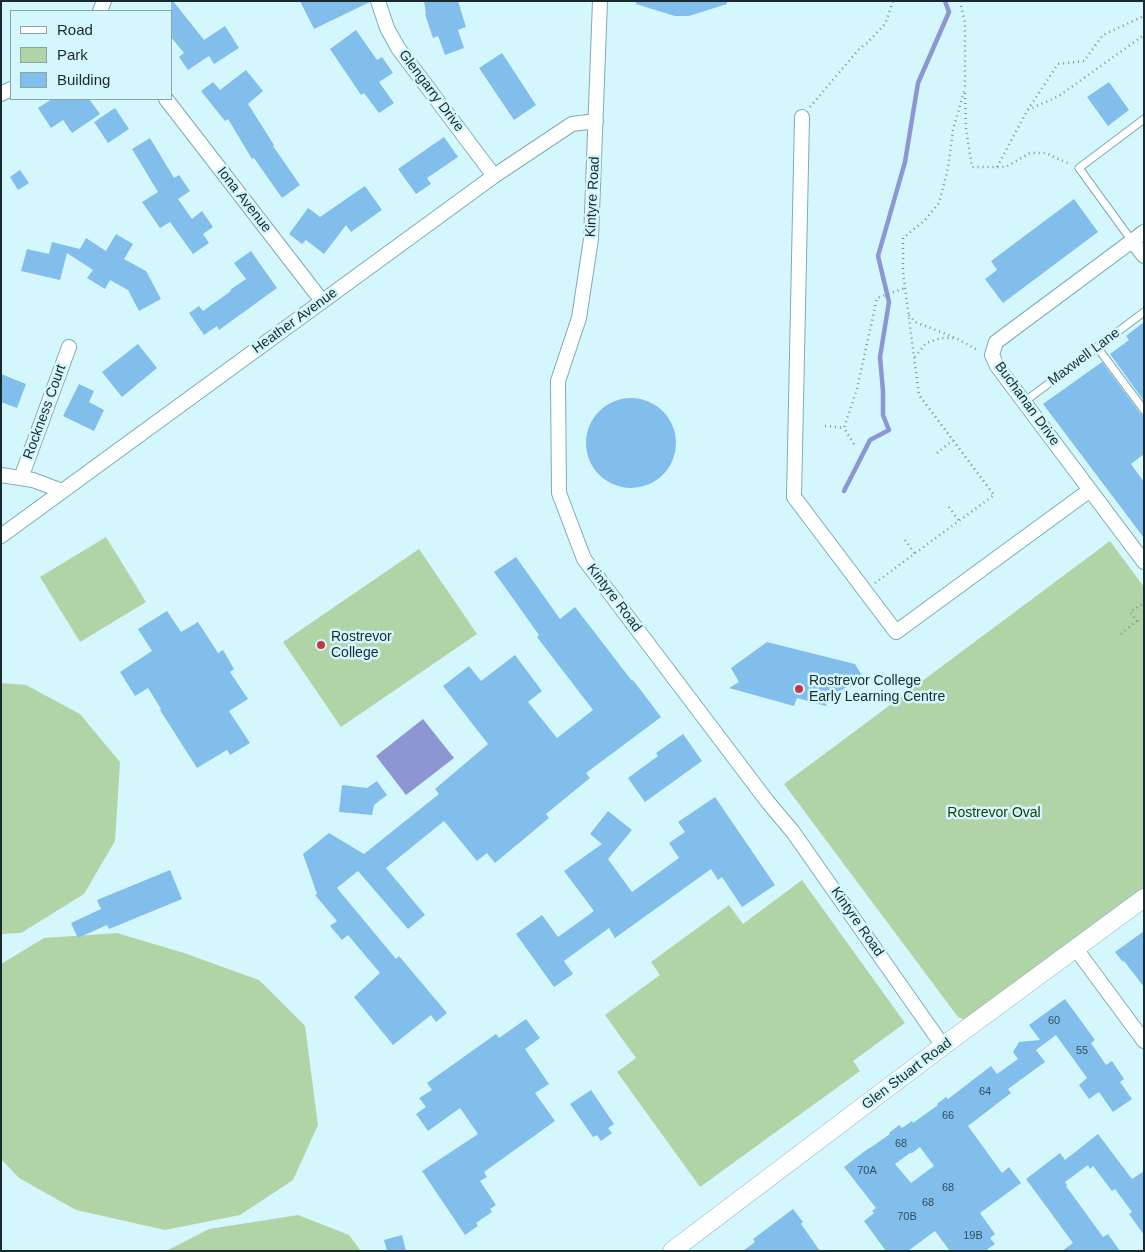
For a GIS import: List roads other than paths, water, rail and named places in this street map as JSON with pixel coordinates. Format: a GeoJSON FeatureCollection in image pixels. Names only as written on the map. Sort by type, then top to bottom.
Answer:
{"type":"FeatureCollection","features":[{"type":"Feature","properties":{"kind":"street","name":"Glengarry Drive"},"geometry":{"type":"LineString","coordinates":[[378,1],[387,28],[398,48],[494,176]]}},
{"type":"Feature","properties":{"kind":"street","name":"Kintyre Road"},"geometry":{"type":"LineString","coordinates":[[600,1],[591,239],[579,318],[558,380],[559,494],[584,559],[767,801],[793,832],[943,1046]]}},
{"type":"Feature","properties":{"kind":"street","name":"Iona Avenue"},"geometry":{"type":"LineString","coordinates":[[167,100],[322,301]]}},
{"type":"Feature","properties":{"kind":"street"},"geometry":{"type":"LineString","coordinates":[[802,117],[794,497],[896,632],[1090,490]]}},
{"type":"Feature","properties":{"kind":"street","name":"Heather Avenue"},"geometry":{"type":"LineString","coordinates":[[1,536],[494,176],[572,124],[596,121]]}},
{"type":"Feature","properties":{"kind":"street"},"geometry":{"type":"LineString","coordinates":[[1138,236],[1144,256]]}},
{"type":"Feature","properties":{"kind":"street","name":"Buchanan Drive"},"geometry":{"type":"LineString","coordinates":[[1138,236],[996,342],[992,355],[997,366],[1144,562]]}},
{"type":"Feature","properties":{"kind":"street","name":"Rockness Court"},"geometry":{"type":"LineString","coordinates":[[21,478],[69,347]]}},
{"type":"Feature","properties":{"kind":"street"},"geometry":{"type":"LineString","coordinates":[[1,475],[33,480],[62,491]]}},
{"type":"Feature","properties":{"kind":"street","name":"Glen Stuart Road"},"geometry":{"type":"LineString","coordinates":[[672,1251],[943,1046],[1144,898]]}},
{"type":"Feature","properties":{"kind":"street"},"geometry":{"type":"LineString","coordinates":[[1076,949],[1144,1041]]}},
{"type":"Feature","properties":{"kind":"lane"},"geometry":{"type":"LineString","coordinates":[[1138,236],[1078,168],[1144,119]]}},
{"type":"Feature","properties":{"kind":"lane","name":"Maxwell Lane"},"geometry":{"type":"LineString","coordinates":[[1024,402],[1144,312]]}},
{"type":"Feature","properties":{"kind":"lane"},"geometry":{"type":"LineString","coordinates":[[1097,347],[1144,410]]}},
{"type":"Feature","properties":{"kind":"water"},"geometry":{"type":"Polygon","coordinates":[[[423,719],[454,758],[406,795],[376,756],[423,719]]]}},
{"type":"Feature","properties":{"kind":"waterway"},"geometry":{"type":"LineString","coordinates":[[844,491],[870,440],[889,430],[883,415],[880,357],[889,302],[878,256],[905,162],[918,83],[949,12],[945,1]]}},
{"type":"Feature","properties":{"kind":"place","name":"Rostrevor College"},"geometry":{"type":"Point","coordinates":[321,645]}},
{"type":"Feature","properties":{"kind":"place","name":"Rostrevor College Early Learning Centre"},"geometry":{"type":"Point","coordinates":[799,689]}},
{"type":"Feature","properties":{"kind":"park label","name":"Rostrevor Oval"},"geometry":{"type":"Point","coordinates":[994,813]}}]}
